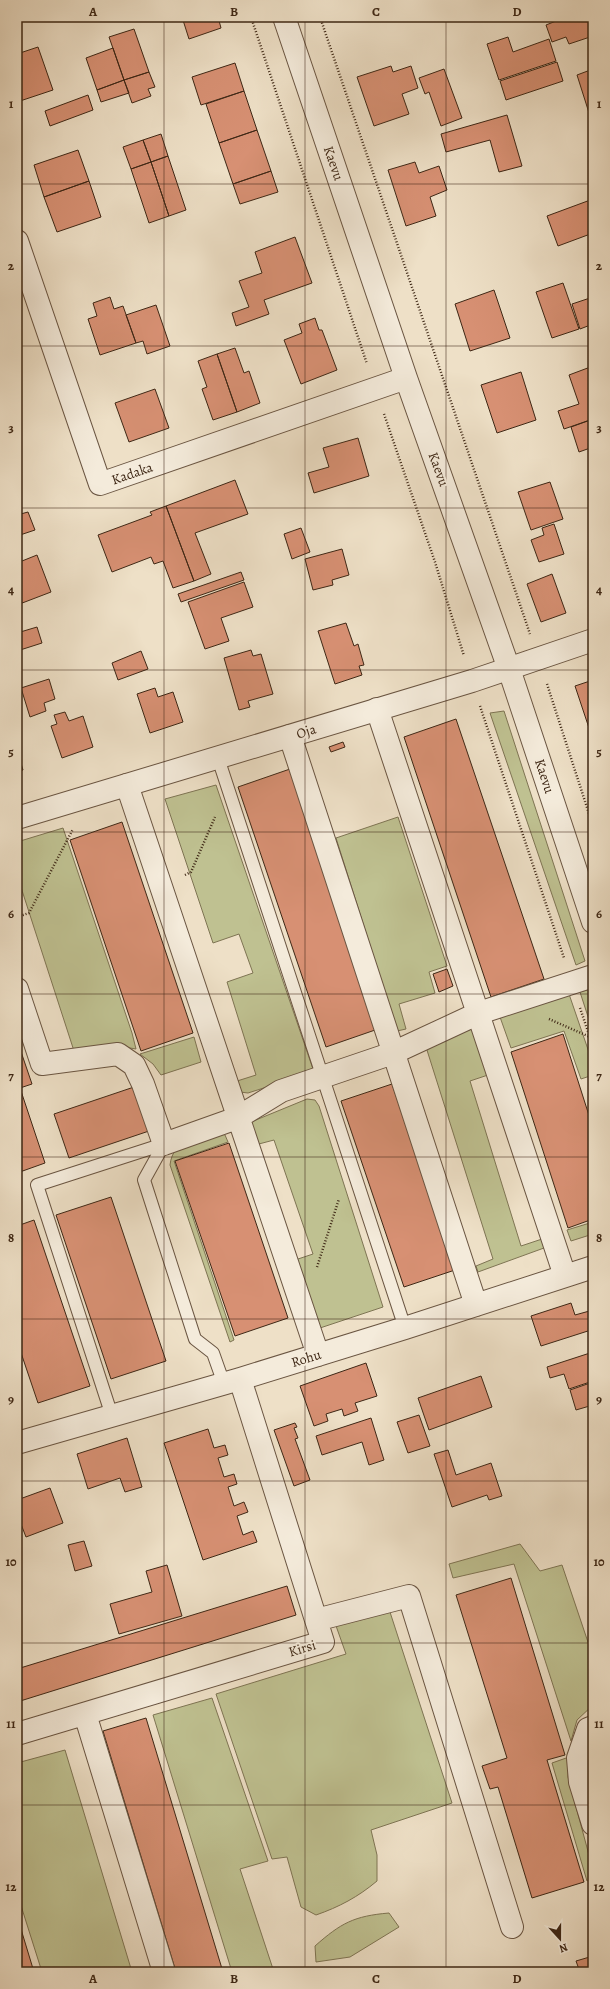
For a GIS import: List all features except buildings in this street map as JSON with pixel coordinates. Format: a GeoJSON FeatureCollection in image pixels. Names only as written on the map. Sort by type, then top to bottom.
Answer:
{"type":"FeatureCollection","features":[{"type":"Feature","properties":{"kind":"street","name":"Kaevu"},"geometry":{"type":"LineString","coordinates":[[284,17],[406,378],[510,669],[593,922]]}},
{"type":"Feature","properties":{"kind":"street","name":"Kadaka"},"geometry":{"type":"LineString","coordinates":[[17,241],[100,484],[406,378]]}},
{"type":"Feature","properties":{"kind":"street","name":"Oja"},"geometry":{"type":"LineString","coordinates":[[17,818],[472,681],[593,640]]}},
{"type":"Feature","properties":{"kind":"street"},"geometry":{"type":"LineString","coordinates":[[377,709],[480,1013],[565,1276]]}},
{"type":"Feature","properties":{"kind":"street"},"geometry":{"type":"LineString","coordinates":[[290,736],[476,1305]]}},
{"type":"Feature","properties":{"kind":"street"},"geometry":{"type":"LineString","coordinates":[[127,785],[237,1118],[318,1355]]}},
{"type":"Feature","properties":{"kind":"street"},"geometry":{"type":"LineString","coordinates":[[17,989],[42,1064],[118,1054],[134,1065],[143,1084],[164,1144],[237,1118],[280,1091],[394,1053],[480,1013],[593,976]]}},
{"type":"Feature","properties":{"kind":"street","name":"Rohu"},"geometry":{"type":"LineString","coordinates":[[17,1443],[318,1355],[593,1267]]}},
{"type":"Feature","properties":{"kind":"street","name":"Kirsi"},"geometry":{"type":"LineString","coordinates":[[17,1734],[323,1642],[232,1381]]}},
{"type":"Feature","properties":{"kind":"street"},"geometry":{"type":"LineString","coordinates":[[316,1620],[409,1596],[512,1927]]}},
{"type":"Feature","properties":{"kind":"street"},"geometry":{"type":"LineString","coordinates":[[85,1714],[164,1972]]}},
{"type":"Feature","properties":{"kind":"street"},"geometry":{"type":"LineString","coordinates":[[593,1727],[588,1729],[578,1758],[580,1782],[593,1824]]}},
{"type":"Feature","properties":{"kind":"lane"},"geometry":{"type":"LineString","coordinates":[[218,758],[405,1328]]}},
{"type":"Feature","properties":{"kind":"lane"},"geometry":{"type":"LineString","coordinates":[[164,1144],[144,1180],[195,1339],[213,1353],[232,1381]]}},
{"type":"Feature","properties":{"kind":"lane"},"geometry":{"type":"LineString","coordinates":[[112,1416],[37,1185],[164,1144]]}},
{"type":"Feature","properties":{"kind":"path"},"geometry":{"type":"LineString","coordinates":[[251,17],[435,562],[472,681],[593,1046]]}},
{"type":"Feature","properties":{"kind":"path"},"geometry":{"type":"LineString","coordinates":[[320,17],[538,659],[593,826]]}},
{"type":"Feature","properties":{"kind":"path"},"geometry":{"type":"LineString","coordinates":[[159,883],[191,872],[228,787]]}},
{"type":"Feature","properties":{"kind":"path"},"geometry":{"type":"LineString","coordinates":[[17,917],[29,913],[75,825]]}},
{"type":"Feature","properties":{"kind":"path"},"geometry":{"type":"LineString","coordinates":[[512,1003],[590,1038]]}},
{"type":"Feature","properties":{"kind":"path"},"geometry":{"type":"LineString","coordinates":[[303,1311],[351,1162]]}},
{"type":"Feature","properties":{"kind":"green space"},"geometry":{"type":"Polygon","coordinates":[[[504,711],[585,961],[576,965],[490,713],[504,711]]]}},
{"type":"Feature","properties":{"kind":"green space"},"geometry":{"type":"Polygon","coordinates":[[[216,785],[314,1072],[248,1093],[240,1092],[234,1082],[256,1075],[227,982],[253,973],[239,934],[213,943],[165,799],[216,785]]]}},
{"type":"Feature","properties":{"kind":"green space"},"geometry":{"type":"Polygon","coordinates":[[[398,817],[447,966],[429,972],[435,993],[399,1004],[406,1029],[397,1031],[336,838],[398,817]]]}},
{"type":"Feature","properties":{"kind":"green space"},"geometry":{"type":"Polygon","coordinates":[[[63,828],[132,1033],[136,1049],[105,1046],[90,1047],[74,1051],[17,875],[17,842],[63,828]]]}},
{"type":"Feature","properties":{"kind":"green space"},"geometry":{"type":"Polygon","coordinates":[[[593,988],[593,1032],[580,992],[593,988]]]}},
{"type":"Feature","properties":{"kind":"green space"},"geometry":{"type":"Polygon","coordinates":[[[569,994],[593,1064],[593,1075],[581,1079],[564,1031],[511,1048],[500,1017],[569,994]]]}},
{"type":"Feature","properties":{"kind":"green space"},"geometry":{"type":"Polygon","coordinates":[[[474,1028],[488,1075],[470,1081],[521,1246],[542,1239],[544,1248],[478,1272],[476,1266],[493,1259],[426,1047],[474,1028]]]}},
{"type":"Feature","properties":{"kind":"green space"},"geometry":{"type":"Polygon","coordinates":[[[194,1037],[201,1062],[161,1075],[153,1064],[140,1054],[194,1037]]]}},
{"type":"Feature","properties":{"kind":"green space"},"geometry":{"type":"Polygon","coordinates":[[[307,1099],[315,1100],[319,1106],[383,1307],[314,1330],[292,1261],[313,1254],[274,1140],[255,1145],[251,1122],[307,1099]]]}},
{"type":"Feature","properties":{"kind":"green space"},"geometry":{"type":"Polygon","coordinates":[[[221,1132],[225,1135],[228,1142],[174,1161],[234,1340],[230,1342],[170,1165],[172,1156],[176,1149],[182,1144],[196,1138],[221,1132]]]}},
{"type":"Feature","properties":{"kind":"green space"},"geometry":{"type":"Polygon","coordinates":[[[593,1222],[593,1234],[571,1241],[567,1230],[593,1222]]]}},
{"type":"Feature","properties":{"kind":"green space"},"geometry":{"type":"Polygon","coordinates":[[[520,1544],[540,1571],[562,1565],[593,1657],[593,1705],[577,1720],[571,1741],[514,1564],[453,1578],[449,1564],[520,1544]]]}},
{"type":"Feature","properties":{"kind":"green space"},"geometry":{"type":"Polygon","coordinates":[[[389,1609],[452,1803],[371,1830],[377,1855],[377,1881],[348,1901],[333,1909],[316,1915],[301,1907],[287,1857],[272,1859],[216,1694],[346,1654],[335,1623],[389,1609]]]}},
{"type":"Feature","properties":{"kind":"green space"},"geometry":{"type":"Polygon","coordinates":[[[212,1698],[268,1861],[240,1869],[274,1972],[232,1972],[153,1715],[212,1698]]]}},
{"type":"Feature","properties":{"kind":"green space"},"geometry":{"type":"Polygon","coordinates":[[[593,1738],[593,1791],[587,1771],[593,1738]]]}},
{"type":"Feature","properties":{"kind":"green space"},"geometry":{"type":"Polygon","coordinates":[[[65,1750],[132,1972],[42,1972],[17,1893],[17,1763],[65,1750]]]}},
{"type":"Feature","properties":{"kind":"green space"},"geometry":{"type":"Polygon","coordinates":[[[569,1757],[568,1777],[593,1870],[593,1878],[587,1881],[552,1763],[569,1757]]]}},
{"type":"Feature","properties":{"kind":"green space"},"geometry":{"type":"Polygon","coordinates":[[[389,1913],[399,1927],[350,1957],[316,1962],[315,1946],[341,1926],[366,1916],[389,1913]]]}}]}
